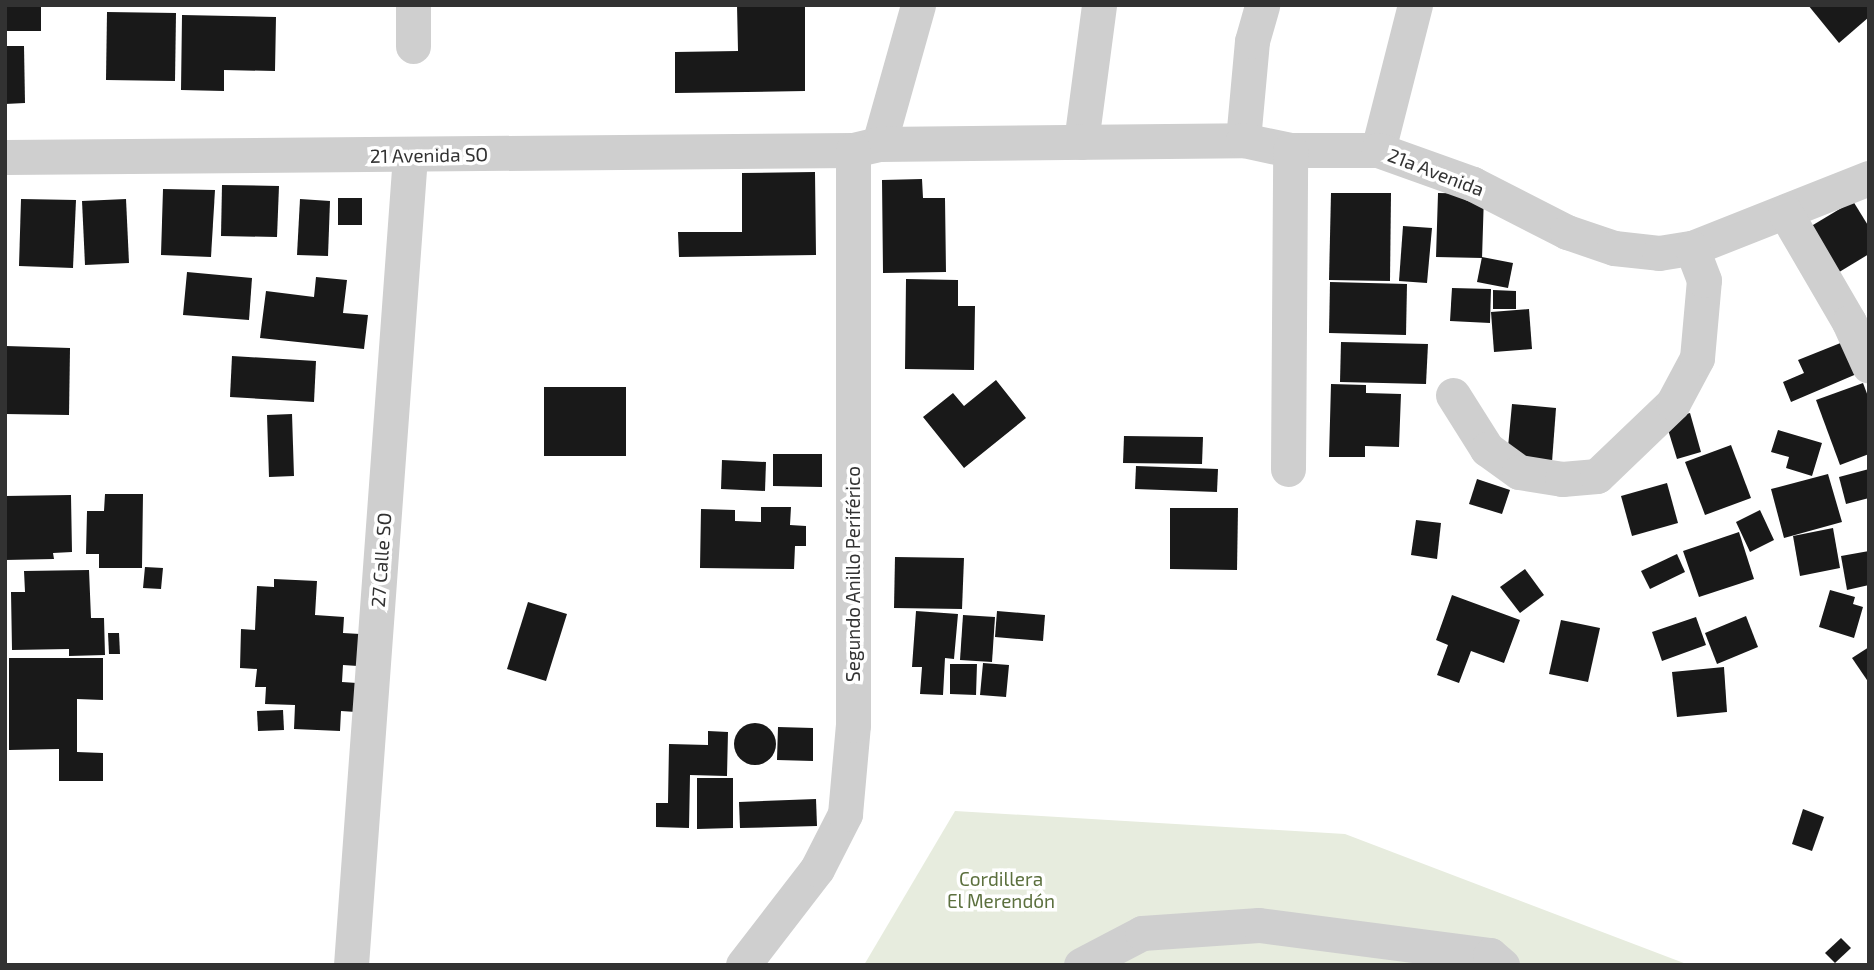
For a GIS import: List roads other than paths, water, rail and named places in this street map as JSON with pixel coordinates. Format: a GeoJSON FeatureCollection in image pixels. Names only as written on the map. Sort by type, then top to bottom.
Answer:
{"type":"FeatureCollection","features":[{"type":"Feature","properties":{"kind":"street"},"geometry":{"type":"LineString","coordinates":[[413,5],[413,46]]}},
{"type":"Feature","properties":{"kind":"street","name":"Segundo Anillo Periférico"},"geometry":{"type":"LineString","coordinates":[[743,965],[817,869],[845,814],[853,725],[866,147],[918,5]]}},
{"type":"Feature","properties":{"kind":"street"},"geometry":{"type":"LineString","coordinates":[[1081,142],[1099,5]]}},
{"type":"Feature","properties":{"kind":"street"},"geometry":{"type":"LineString","coordinates":[[1243,140],[1252,41],[1262,5]]}},
{"type":"Feature","properties":{"kind":"street"},"geometry":{"type":"LineString","coordinates":[[1378,150],[1415,5]]}},
{"type":"Feature","properties":{"kind":"street","name":"21a Avenida"},"geometry":{"type":"LineString","coordinates":[[866,147],[1243,140],[1290,150],[1378,150],[1474,184],[1567,232],[1614,248],[1659,253],[1692,248],[1869,178]]}},
{"type":"Feature","properties":{"kind":"street","name":"21 Avenida SO"},"geometry":{"type":"LineString","coordinates":[[5,157],[410,156],[866,147]]}},
{"type":"Feature","properties":{"kind":"street"},"geometry":{"type":"LineString","coordinates":[[1288,469],[1290,150]]}},
{"type":"Feature","properties":{"kind":"street","name":"27 Calle SO"},"geometry":{"type":"LineString","coordinates":[[351,965],[410,156]]}},
{"type":"Feature","properties":{"kind":"street"},"geometry":{"type":"LineString","coordinates":[[1785,212],[1849,321],[1869,366]]}},
{"type":"Feature","properties":{"kind":"street"},"geometry":{"type":"LineString","coordinates":[[1453,395],[1487,449],[1519,472],[1562,479],[1597,476],[1672,403],[1697,358],[1704,279],[1692,248]]}},
{"type":"Feature","properties":{"kind":"street"},"geometry":{"type":"LineString","coordinates":[[1081,965],[1142,933],[1259,925],[1489,955],[1502,965]]}},
{"type":"Feature","properties":{"kind":"park label","name":"Cordillera El Merendón"},"geometry":{"type":"Point","coordinates":[1001,890]}}]}
